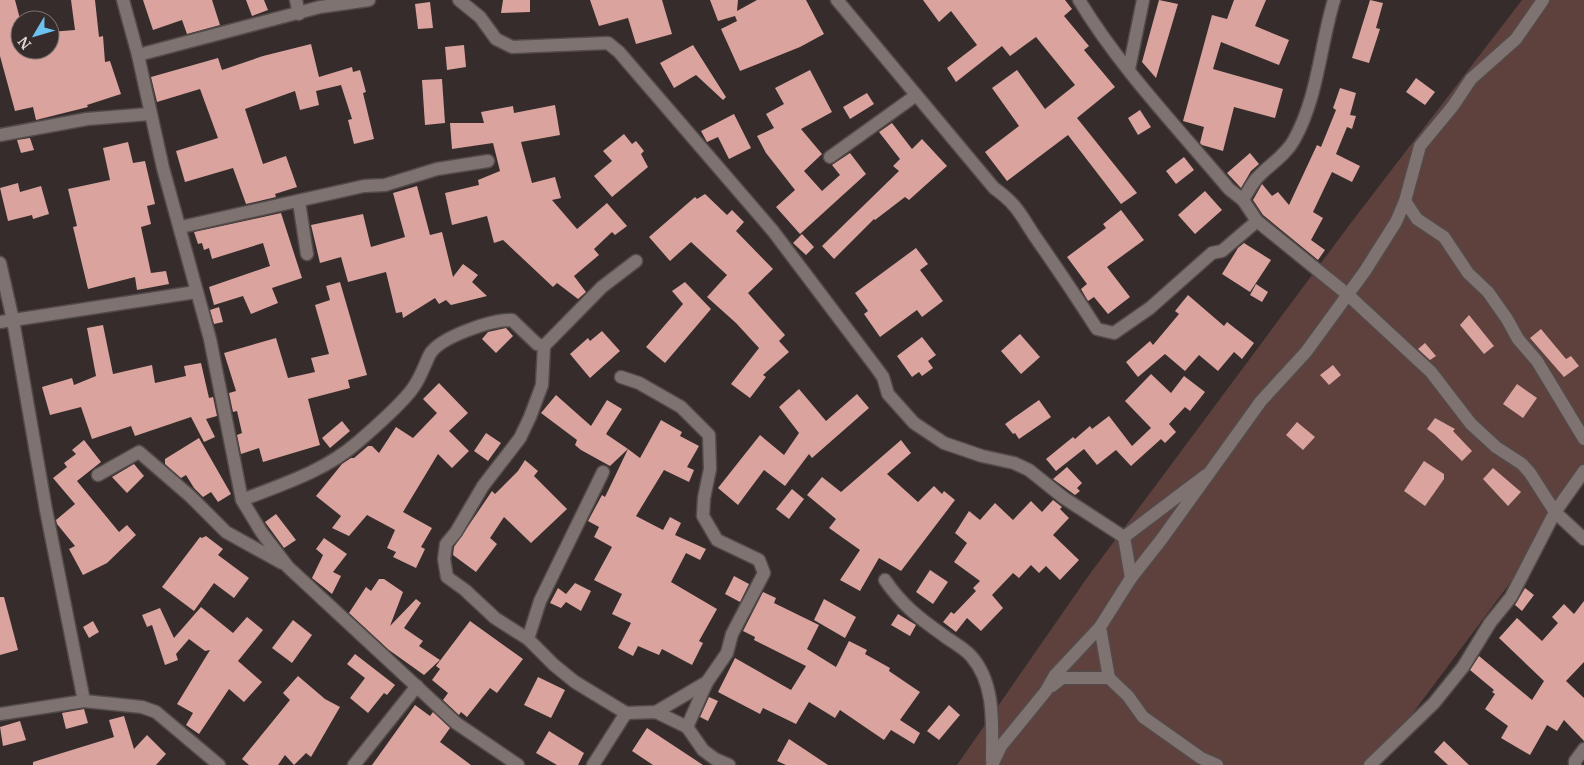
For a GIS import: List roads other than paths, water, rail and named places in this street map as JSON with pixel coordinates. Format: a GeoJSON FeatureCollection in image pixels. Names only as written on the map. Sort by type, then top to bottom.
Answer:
{"type":"FeatureCollection","features":[{"type":"Feature","properties":{"kind":"street"},"geometry":{"type":"LineString","coordinates":[[123,0],[138,56],[149,114],[210,339],[242,500],[262,533],[288,567],[456,723],[518,765]]}},
{"type":"Feature","properties":{"kind":"street"},"geometry":{"type":"LineString","coordinates":[[296,0],[298,14]]}},
{"type":"Feature","properties":{"kind":"street"},"geometry":{"type":"LineString","coordinates":[[138,56],[320,7],[369,0]]}},
{"type":"Feature","properties":{"kind":"street"},"geometry":{"type":"LineString","coordinates":[[459,0],[480,17],[496,39],[512,47],[608,43],[619,52],[773,232],[883,377],[888,394],[914,423],[944,443],[982,456],[1014,463],[1029,470],[1064,498],[1124,537],[1131,578]]}},
{"type":"Feature","properties":{"kind":"street"},"geometry":{"type":"LineString","coordinates":[[475,0],[480,17]]}},
{"type":"Feature","properties":{"kind":"street"},"geometry":{"type":"LineString","coordinates":[[837,0],[994,188],[1008,197],[1025,218],[1034,235],[1097,329],[1114,333],[1150,308],[1212,253],[1222,251],[1257,221]]}},
{"type":"Feature","properties":{"kind":"street"},"geometry":{"type":"LineString","coordinates":[[1079,0],[1092,21],[1129,70],[1229,189],[1243,200],[1257,221],[1348,294],[1431,372],[1471,424],[1496,447],[1522,464],[1548,498],[1555,512],[1584,539]]}},
{"type":"Feature","properties":{"kind":"street"},"geometry":{"type":"LineString","coordinates":[[1129,70],[1143,0]]}},
{"type":"Feature","properties":{"kind":"street"},"geometry":{"type":"LineString","coordinates":[[1243,200],[1256,179],[1288,149],[1295,139],[1312,96],[1324,33],[1334,0]]}},
{"type":"Feature","properties":{"kind":"street"},"geometry":{"type":"LineString","coordinates":[[992,764],[1002,746],[1046,690],[1055,675],[1100,627],[1131,578],[1161,540],[1261,401],[1306,352],[1374,258],[1396,222],[1405,201],[1420,146],[1454,106],[1471,79],[1516,39],[1543,0]]}},
{"type":"Feature","properties":{"kind":"street"},"geometry":{"type":"LineString","coordinates":[[830,157],[916,96]]}},
{"type":"Feature","properties":{"kind":"street"},"geometry":{"type":"LineString","coordinates":[[0,136],[87,119],[149,114]]}},
{"type":"Feature","properties":{"kind":"street"},"geometry":{"type":"LineString","coordinates":[[181,227],[364,186],[385,185],[437,169],[488,161]]}},
{"type":"Feature","properties":{"kind":"street"},"geometry":{"type":"LineString","coordinates":[[1405,201],[1417,219],[1444,237],[1468,273],[1488,292],[1518,338],[1537,361],[1584,439]]}},
{"type":"Feature","properties":{"kind":"street"},"geometry":{"type":"LineString","coordinates":[[299,202],[307,254]]}},
{"type":"Feature","properties":{"kind":"street"},"geometry":{"type":"LineString","coordinates":[[1396,222],[1417,219]]}},
{"type":"Feature","properties":{"kind":"street"},"geometry":{"type":"LineString","coordinates":[[636,262],[602,287],[544,346],[542,385],[520,438],[483,486],[456,532],[446,544],[444,559],[446,577],[465,590],[495,618],[528,639],[554,665],[575,682],[626,714],[656,712],[707,682]]}},
{"type":"Feature","properties":{"kind":"street"},"geometry":{"type":"LineString","coordinates":[[0,263],[13,320],[46,510],[84,701]]}},
{"type":"Feature","properties":{"kind":"street"},"geometry":{"type":"LineString","coordinates":[[0,322],[196,292]]}},
{"type":"Feature","properties":{"kind":"street"},"geometry":{"type":"LineString","coordinates":[[242,500],[311,473],[338,458],[358,442],[412,390],[426,367],[430,354],[439,345],[462,332],[500,319],[512,320],[537,344],[544,346]]}},
{"type":"Feature","properties":{"kind":"street"},"geometry":{"type":"LineString","coordinates":[[621,377],[639,383],[681,407],[709,435],[710,469],[704,498],[703,516],[717,540],[759,560],[764,572],[732,634],[727,653],[707,682],[687,727]]}},
{"type":"Feature","properties":{"kind":"street"},"geometry":{"type":"LineString","coordinates":[[98,475],[139,452],[190,496],[226,532],[288,567]]}},
{"type":"Feature","properties":{"kind":"street"},"geometry":{"type":"LineString","coordinates":[[1370,765],[1434,703],[1468,660],[1500,608],[1511,597],[1555,512],[1584,471]]}},
{"type":"Feature","properties":{"kind":"street"},"geometry":{"type":"LineString","coordinates":[[528,639],[540,601],[603,472]]}},
{"type":"Feature","properties":{"kind":"street"},"geometry":{"type":"LineString","coordinates":[[1124,537],[1206,475]]}},
{"type":"Feature","properties":{"kind":"street"},"geometry":{"type":"LineString","coordinates":[[885,580],[898,600],[971,655],[981,671],[992,713],[992,764]]}},
{"type":"Feature","properties":{"kind":"street"},"geometry":{"type":"LineString","coordinates":[[1100,627],[1109,678],[1128,696],[1143,717],[1201,758],[1217,765]]}},
{"type":"Feature","properties":{"kind":"street"},"geometry":{"type":"LineString","coordinates":[[1046,690],[1062,678],[1109,678]]}},
{"type":"Feature","properties":{"kind":"street"},"geometry":{"type":"LineString","coordinates":[[354,765],[417,686]]}},
{"type":"Feature","properties":{"kind":"street"},"geometry":{"type":"LineString","coordinates":[[0,714],[84,701],[142,707],[156,712],[219,765]]}},
{"type":"Feature","properties":{"kind":"street"},"geometry":{"type":"LineString","coordinates":[[656,712],[687,727],[703,750],[715,759],[729,765]]}},
{"type":"Feature","properties":{"kind":"street"},"geometry":{"type":"LineString","coordinates":[[593,765],[626,714]]}},
{"type":"Feature","properties":{"kind":"street"},"geometry":{"type":"LineString","coordinates":[[1575,765],[1575,761],[1584,749]]}}]}
